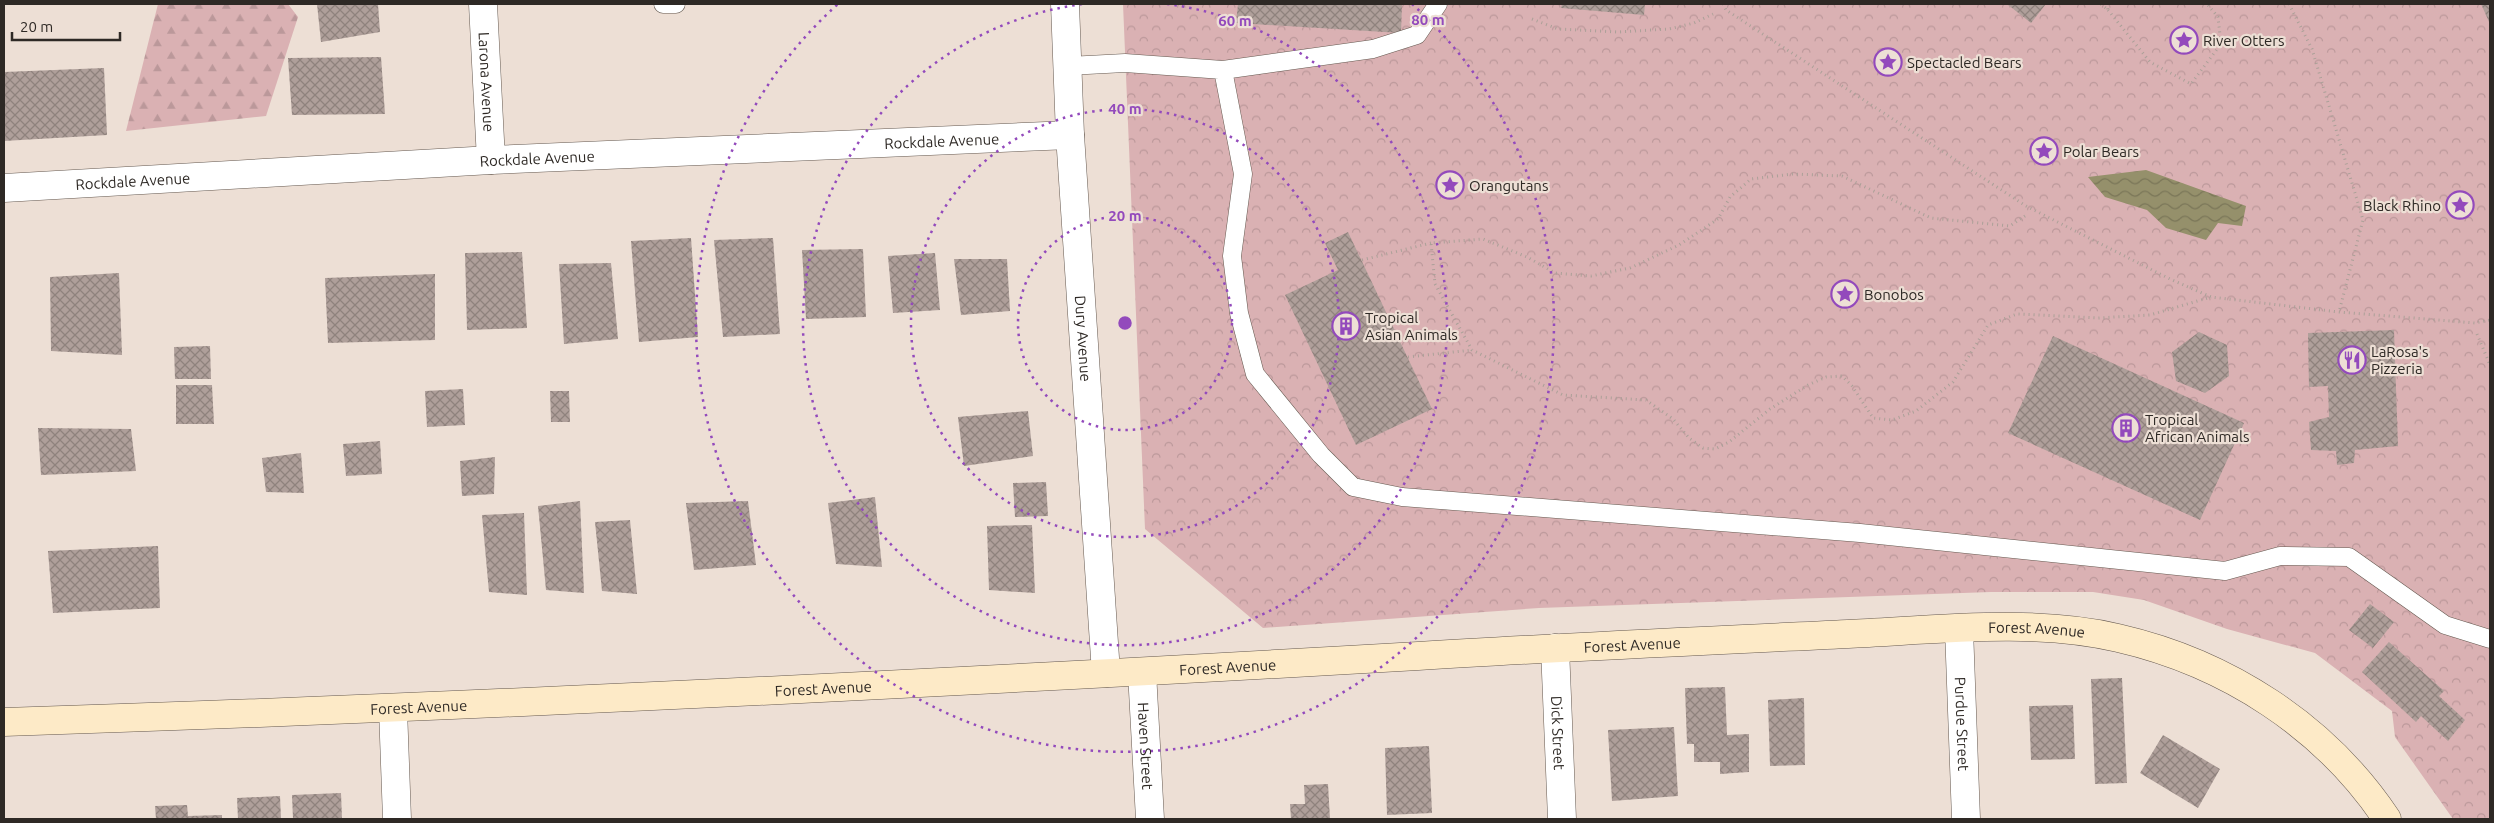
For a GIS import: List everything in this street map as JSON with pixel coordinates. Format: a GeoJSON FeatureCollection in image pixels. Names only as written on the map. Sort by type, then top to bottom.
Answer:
{"type":"FeatureCollection","features":[{"type":"Feature","properties":{"kind":"street","name":"Larona Avenue"},"geometry":{"type":"LineString","coordinates":[[483,4],[491,160]]}},
{"type":"Feature","properties":{"kind":"street","name":"Dury Avenue"},"geometry":{"type":"LineString","coordinates":[[1065,4],[1070,135],[1106,673]]}},
{"type":"Feature","properties":{"kind":"street","name":"Rockdale Avenue"},"geometry":{"type":"LineString","coordinates":[[4,188],[491,160],[1070,135]]}},
{"type":"Feature","properties":{"kind":"street","name":"Forest Avenue"},"geometry":{"type":"LineString","coordinates":[[4,722],[392,709],[1142,672],[1555,648],[1959,629],[2048,628],[2114,636],[2178,654],[2239,682],[2295,719],[2332,752],[2376,803],[2387,819]]}},
{"type":"Feature","properties":{"kind":"street","name":"Purdue Street"},"geometry":{"type":"LineString","coordinates":[[1959,629],[1966,819]]}},
{"type":"Feature","properties":{"kind":"street","name":"Dick Street"},"geometry":{"type":"LineString","coordinates":[[1555,648],[1562,819]]}},
{"type":"Feature","properties":{"kind":"street","name":"Haven Street"},"geometry":{"type":"LineString","coordinates":[[1142,672],[1150,819]]}},
{"type":"Feature","properties":{"kind":"street"},"geometry":{"type":"LineString","coordinates":[[392,709],[397,819]]}},
{"type":"Feature","properties":{"kind":"lane"},"geometry":{"type":"LineString","coordinates":[[663,4],[676,4]]}},
{"type":"Feature","properties":{"kind":"lane"},"geometry":{"type":"LineString","coordinates":[[1068,66],[1126,63],[1223,70],[1373,49],[1417,35],[1438,4]]}},
{"type":"Feature","properties":{"kind":"lane"},"geometry":{"type":"LineString","coordinates":[[1223,70],[1243,174],[1232,256],[1239,313],[1255,374],[1321,455],[1353,487],[1402,497],[1860,533],[2225,571],[2280,556],[2349,557],[2445,625],[2490,639]]}},
{"type":"Feature","properties":{"kind":"path"},"geometry":{"type":"LineString","coordinates":[[1723,4],[1726,10],[2026,206],[2170,279],[2211,297],[2339,312],[2475,323],[2490,320]]}},
{"type":"Feature","properties":{"kind":"path"},"geometry":{"type":"LineString","coordinates":[[2101,4],[2150,62],[2191,84],[2221,44],[2218,17],[2207,4]]}},
{"type":"Feature","properties":{"kind":"path"},"geometry":{"type":"LineString","coordinates":[[2107,4],[2108,10]]}},
{"type":"Feature","properties":{"kind":"path"},"geometry":{"type":"LineString","coordinates":[[2289,4],[2312,49],[2363,220],[2339,312]]}},
{"type":"Feature","properties":{"kind":"path"},"geometry":{"type":"LineString","coordinates":[[1532,19],[1558,29],[1618,32],[1669,29],[1694,23],[1713,14]]}},
{"type":"Feature","properties":{"kind":"path"},"geometry":{"type":"LineString","coordinates":[[1362,260],[1431,243],[1483,238],[1527,256],[1555,274],[1591,276],[1630,268],[1680,245],[1718,219],[1730,197],[1751,179],[1793,174],[1842,176],[1931,218],[2010,226],[2025,216]]}},
{"type":"Feature","properties":{"kind":"path"},"geometry":{"type":"LineString","coordinates":[[1431,243],[1436,284],[1472,350]]}},
{"type":"Feature","properties":{"kind":"path"},"geometry":{"type":"LineString","coordinates":[[1408,358],[1472,350],[1563,395],[1646,400],[1673,419],[1689,438],[1702,448],[1715,449],[1729,442],[1770,409],[1808,385],[1826,377],[1842,376],[1852,386],[1872,418],[1892,420],[1916,411],[1953,382],[1988,325],[2017,314],[2098,318],[2150,315],[2211,297]]}},
{"type":"Feature","properties":{"kind":"path"},"geometry":{"type":"LineString","coordinates":[[2477,334],[2490,365]]}},
{"type":"Feature","properties":{"kind":"green space"},"geometry":{"type":"Polygon","coordinates":[[[158,4],[288,4],[298,17],[266,116],[126,131],[158,4]]]}},
{"type":"Feature","properties":{"kind":"green space"},"geometry":{"type":"Polygon","coordinates":[[[1123,4],[2490,4],[2490,819],[2453,819],[2395,737],[2392,711],[2315,653],[2227,629],[2144,600],[2093,592],[1991,592],[1539,608],[1263,628],[1145,529],[1123,4]]]}},
{"type":"Feature","properties":{"kind":"water"},"geometry":{"type":"Polygon","coordinates":[[[2146,170],[2246,206],[2242,226],[2218,223],[2206,240],[2166,228],[2147,210],[2105,197],[2088,177],[2146,170]]]}},
{"type":"Feature","properties":{"kind":"building"},"geometry":{"type":"Polygon","coordinates":[[[317,4],[378,4],[380,32],[321,42],[317,4]]]}},
{"type":"Feature","properties":{"kind":"building"},"geometry":{"type":"Polygon","coordinates":[[[1238,4],[1402,4],[1401,33],[1236,23],[1238,4]]]}},
{"type":"Feature","properties":{"kind":"building"},"geometry":{"type":"Polygon","coordinates":[[[1562,4],[1645,4],[1644,15],[1561,8],[1562,4]]]}},
{"type":"Feature","properties":{"kind":"building"},"geometry":{"type":"Polygon","coordinates":[[[2007,4],[2046,4],[2031,23],[2007,4]]]}},
{"type":"Feature","properties":{"kind":"building"},"geometry":{"type":"Polygon","coordinates":[[[2481,4],[2490,4],[2490,24],[2481,4]]]}},
{"type":"Feature","properties":{"kind":"building"},"geometry":{"type":"Polygon","coordinates":[[[381,57],[385,114],[292,115],[288,58],[381,57]]]}},
{"type":"Feature","properties":{"kind":"building"},"geometry":{"type":"Polygon","coordinates":[[[104,68],[107,135],[4,141],[4,72],[104,68]]]}},
{"type":"Feature","properties":{"kind":"building","name":"Tropical Asian Animals"},"geometry":{"type":"Polygon","coordinates":[[[1348,232],[1432,409],[1356,445],[1285,295],[1338,270],[1325,243],[1348,232]]]}},
{"type":"Feature","properties":{"kind":"building"},"geometry":{"type":"Polygon","coordinates":[[[691,238],[698,337],[639,342],[631,241],[691,238]]]}},
{"type":"Feature","properties":{"kind":"building"},"geometry":{"type":"Polygon","coordinates":[[[773,238],[780,334],[723,337],[714,240],[773,238]]]}},
{"type":"Feature","properties":{"kind":"building"},"geometry":{"type":"Polygon","coordinates":[[[863,249],[866,317],[806,319],[802,250],[863,249]]]}},
{"type":"Feature","properties":{"kind":"building"},"geometry":{"type":"Polygon","coordinates":[[[522,252],[527,328],[467,330],[465,253],[522,252]]]}},
{"type":"Feature","properties":{"kind":"building"},"geometry":{"type":"Polygon","coordinates":[[[935,253],[940,310],[893,313],[888,256],[935,253]]]}},
{"type":"Feature","properties":{"kind":"building"},"geometry":{"type":"Polygon","coordinates":[[[954,259],[1007,259],[1010,311],[961,315],[954,259]]]}},
{"type":"Feature","properties":{"kind":"building"},"geometry":{"type":"Polygon","coordinates":[[[611,263],[618,339],[564,344],[559,264],[611,263]]]}},
{"type":"Feature","properties":{"kind":"building"},"geometry":{"type":"Polygon","coordinates":[[[119,273],[122,355],[51,351],[50,277],[119,273]]]}},
{"type":"Feature","properties":{"kind":"building"},"geometry":{"type":"Polygon","coordinates":[[[435,274],[435,340],[328,343],[325,278],[435,274]]]}},
{"type":"Feature","properties":{"kind":"building","name":"LaRosa's Pizzeria"},"geometry":{"type":"Polygon","coordinates":[[[2394,330],[2398,446],[2355,450],[2354,463],[2337,465],[2336,451],[2311,450],[2309,422],[2329,417],[2328,386],[2309,387],[2308,333],[2394,330]]]}},
{"type":"Feature","properties":{"kind":"building"},"geometry":{"type":"Polygon","coordinates":[[[2199,332],[2227,345],[2229,376],[2205,393],[2176,381],[2172,352],[2199,332]]]}},
{"type":"Feature","properties":{"kind":"building","name":"Tropical African Animals"},"geometry":{"type":"Polygon","coordinates":[[[2053,336],[2244,423],[2200,520],[2008,433],[2053,336]]]}},
{"type":"Feature","properties":{"kind":"building"},"geometry":{"type":"Polygon","coordinates":[[[210,346],[211,379],[175,379],[174,347],[210,346]]]}},
{"type":"Feature","properties":{"kind":"building"},"geometry":{"type":"Polygon","coordinates":[[[176,385],[212,385],[214,424],[176,424],[176,385]]]}},
{"type":"Feature","properties":{"kind":"building"},"geometry":{"type":"Polygon","coordinates":[[[463,389],[465,425],[427,427],[425,391],[463,389]]]}},
{"type":"Feature","properties":{"kind":"building"},"geometry":{"type":"Polygon","coordinates":[[[550,391],[569,391],[570,422],[551,422],[550,391]]]}},
{"type":"Feature","properties":{"kind":"building"},"geometry":{"type":"Polygon","coordinates":[[[1028,411],[1033,456],[964,466],[958,417],[1028,411]]]}},
{"type":"Feature","properties":{"kind":"building"},"geometry":{"type":"Polygon","coordinates":[[[38,428],[131,429],[136,471],[41,475],[38,428]]]}},
{"type":"Feature","properties":{"kind":"building"},"geometry":{"type":"Polygon","coordinates":[[[380,441],[382,474],[346,476],[343,444],[380,441]]]}},
{"type":"Feature","properties":{"kind":"building"},"geometry":{"type":"Polygon","coordinates":[[[301,453],[304,493],[266,492],[262,458],[301,453]]]}},
{"type":"Feature","properties":{"kind":"building"},"geometry":{"type":"Polygon","coordinates":[[[495,457],[494,494],[462,496],[460,461],[495,457]]]}},
{"type":"Feature","properties":{"kind":"building"},"geometry":{"type":"Polygon","coordinates":[[[1046,482],[1048,516],[1015,517],[1013,483],[1046,482]]]}},
{"type":"Feature","properties":{"kind":"building"},"geometry":{"type":"Polygon","coordinates":[[[875,497],[882,567],[836,564],[828,503],[875,497]]]}},
{"type":"Feature","properties":{"kind":"building"},"geometry":{"type":"Polygon","coordinates":[[[580,501],[584,593],[546,590],[538,506],[580,501]]]}},
{"type":"Feature","properties":{"kind":"building"},"geometry":{"type":"Polygon","coordinates":[[[748,501],[756,565],[694,570],[686,503],[748,501]]]}},
{"type":"Feature","properties":{"kind":"building"},"geometry":{"type":"Polygon","coordinates":[[[524,513],[527,595],[489,592],[482,515],[524,513]]]}},
{"type":"Feature","properties":{"kind":"building"},"geometry":{"type":"Polygon","coordinates":[[[630,520],[637,594],[602,591],[595,522],[630,520]]]}},
{"type":"Feature","properties":{"kind":"building"},"geometry":{"type":"Polygon","coordinates":[[[1032,525],[1035,593],[989,590],[987,526],[1032,525]]]}},
{"type":"Feature","properties":{"kind":"building"},"geometry":{"type":"Polygon","coordinates":[[[158,546],[160,608],[53,613],[48,551],[158,546]]]}},
{"type":"Feature","properties":{"kind":"building"},"geometry":{"type":"Polygon","coordinates":[[[2370,604],[2394,622],[2373,648],[2349,630],[2370,604]]]}},
{"type":"Feature","properties":{"kind":"building"},"geometry":{"type":"Polygon","coordinates":[[[2389,642],[2444,691],[2439,696],[2465,720],[2448,741],[2421,716],[2416,722],[2362,672],[2389,642]]]}},
{"type":"Feature","properties":{"kind":"building"},"geometry":{"type":"Polygon","coordinates":[[[2122,678],[2127,783],[2095,784],[2091,679],[2122,678]]]}},
{"type":"Feature","properties":{"kind":"building"},"geometry":{"type":"Polygon","coordinates":[[[1725,687],[1727,735],[1749,734],[1749,772],[1720,774],[1720,762],[1694,762],[1694,744],[1687,744],[1685,688],[1725,687]]]}},
{"type":"Feature","properties":{"kind":"building"},"geometry":{"type":"Polygon","coordinates":[[[1804,698],[1805,765],[1770,766],[1768,700],[1804,698]]]}},
{"type":"Feature","properties":{"kind":"building"},"geometry":{"type":"Polygon","coordinates":[[[2073,705],[2075,759],[2031,760],[2029,706],[2073,705]]]}},
{"type":"Feature","properties":{"kind":"building"},"geometry":{"type":"Polygon","coordinates":[[[1674,727],[1678,796],[1612,801],[1608,730],[1674,727]]]}},
{"type":"Feature","properties":{"kind":"building"},"geometry":{"type":"Polygon","coordinates":[[[2163,735],[2220,769],[2198,808],[2140,773],[2163,735]]]}},
{"type":"Feature","properties":{"kind":"building"},"geometry":{"type":"Polygon","coordinates":[[[1429,746],[1432,813],[1387,815],[1385,748],[1429,746]]]}},
{"type":"Feature","properties":{"kind":"building"},"geometry":{"type":"Polygon","coordinates":[[[1328,784],[1330,819],[1291,819],[1290,804],[1305,804],[1304,785],[1328,784]]]}},
{"type":"Feature","properties":{"kind":"building"},"geometry":{"type":"Polygon","coordinates":[[[341,793],[342,819],[293,819],[292,795],[341,793]]]}},
{"type":"Feature","properties":{"kind":"building"},"geometry":{"type":"Polygon","coordinates":[[[280,796],[281,819],[238,819],[237,798],[280,796]]]}},
{"type":"Feature","properties":{"kind":"building"},"geometry":{"type":"Polygon","coordinates":[[[187,805],[188,816],[222,815],[222,819],[156,819],[155,806],[187,805]]]}},
{"type":"Feature","properties":{"kind":"place","name":"River Otters"},"geometry":{"type":"Point","coordinates":[2184,40]}},
{"type":"Feature","properties":{"kind":"place","name":"Spectacled Bears"},"geometry":{"type":"Point","coordinates":[1888,62]}},
{"type":"Feature","properties":{"kind":"place","name":"Polar Bears"},"geometry":{"type":"Point","coordinates":[2044,151]}},
{"type":"Feature","properties":{"kind":"place","name":"Orangutans"},"geometry":{"type":"Point","coordinates":[1450,185]}},
{"type":"Feature","properties":{"kind":"place","name":"Black Rhino"},"geometry":{"type":"Point","coordinates":[2460,205]}},
{"type":"Feature","properties":{"kind":"place","name":"Bonobos"},"geometry":{"type":"Point","coordinates":[1845,294]}},
{"type":"Feature","properties":{"kind":"place","name":"Tropical Asian Animals"},"geometry":{"type":"Point","coordinates":[1346,326]}},
{"type":"Feature","properties":{"kind":"place","name":"LaRosa's Pizzeria"},"geometry":{"type":"Point","coordinates":[2352,360]}},
{"type":"Feature","properties":{"kind":"place","name":"Tropical African Animals"},"geometry":{"type":"Point","coordinates":[2126,428]}}]}
